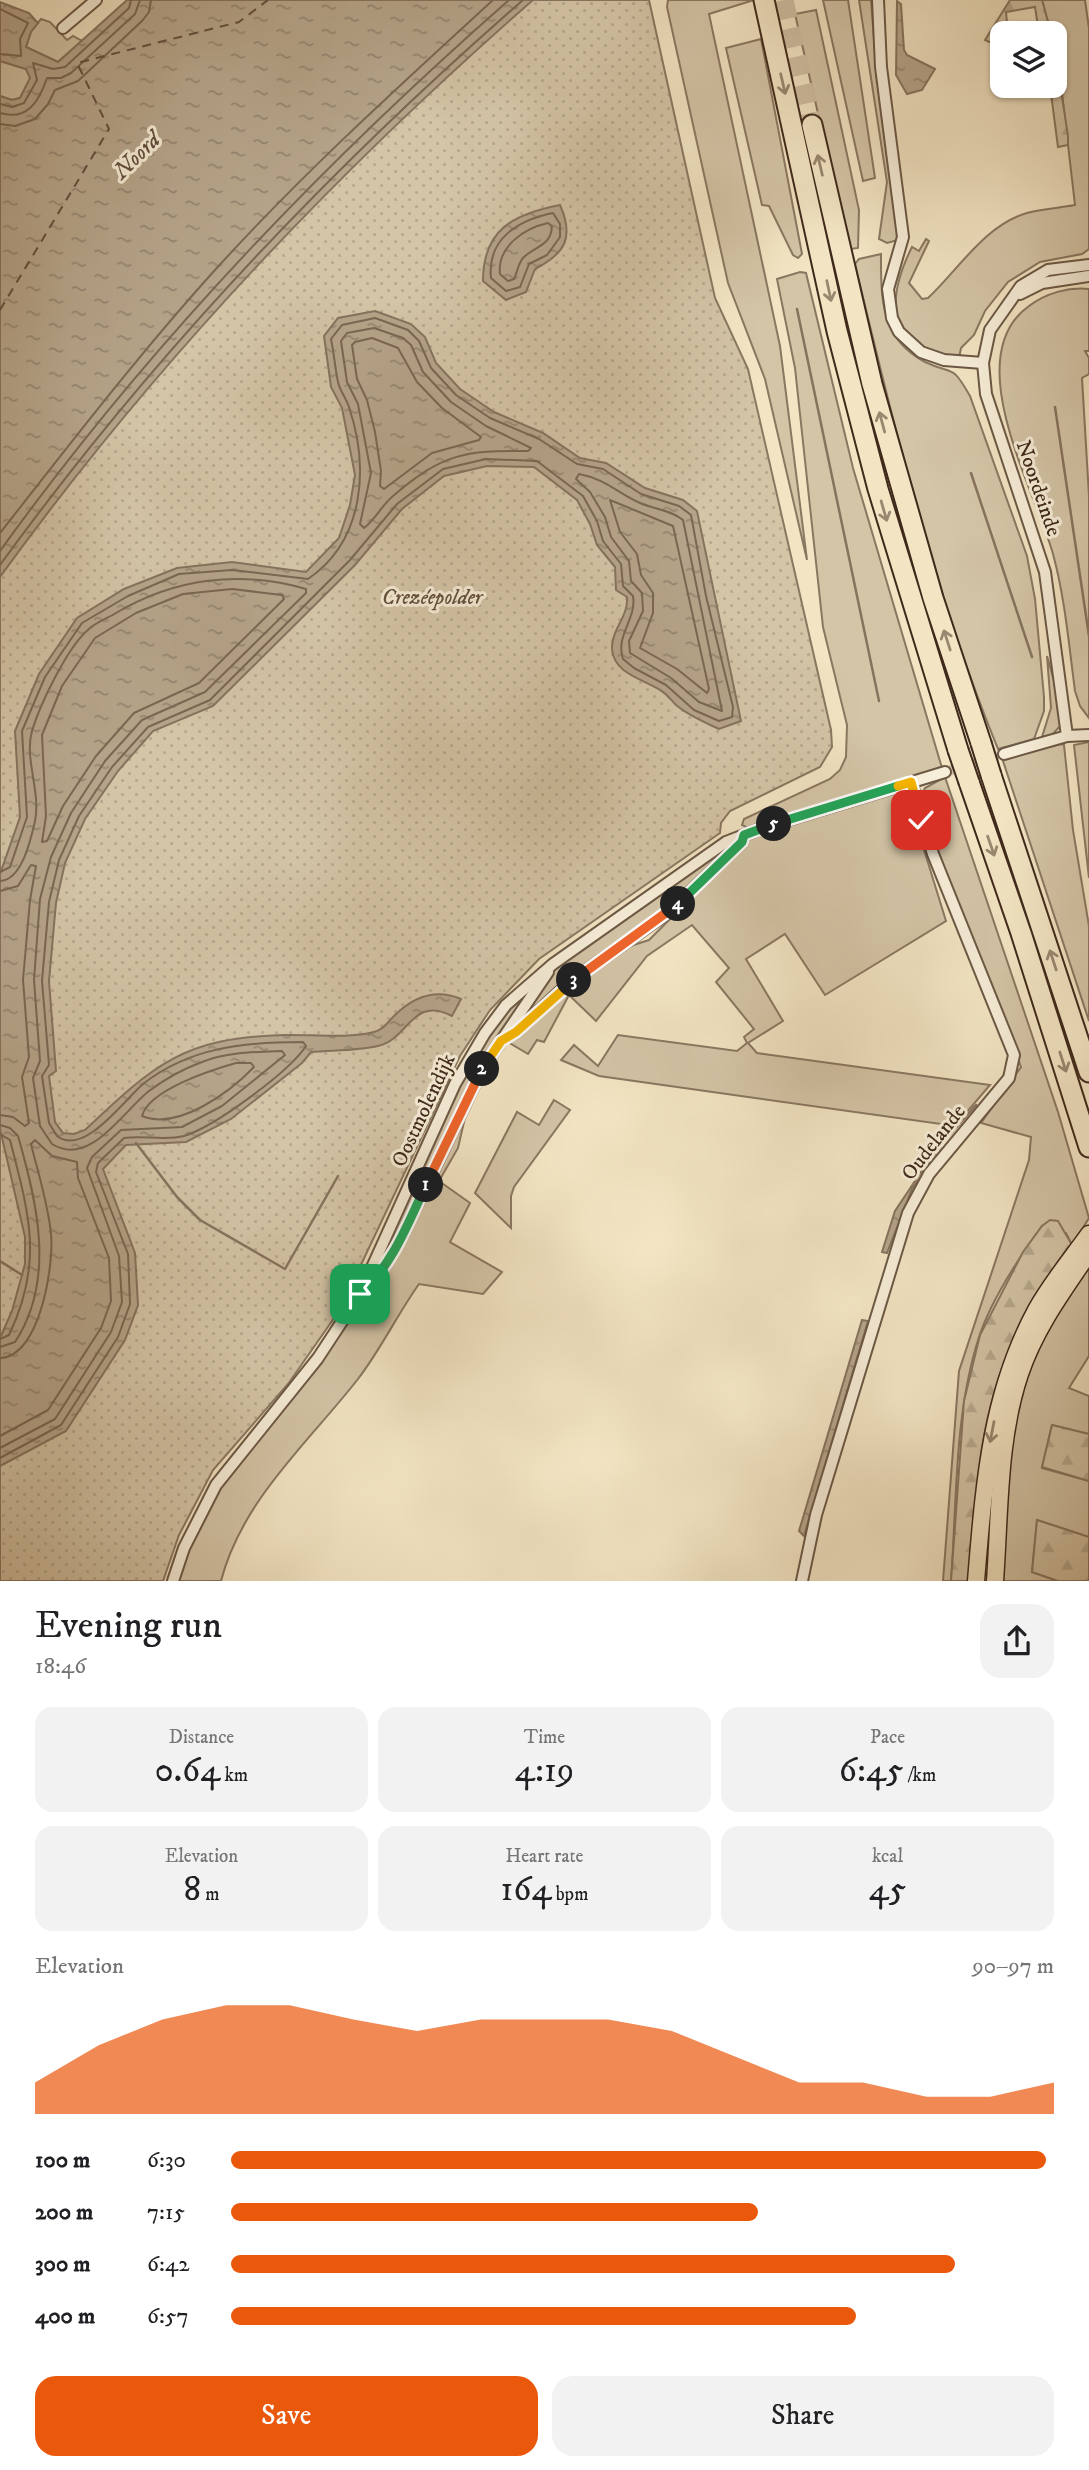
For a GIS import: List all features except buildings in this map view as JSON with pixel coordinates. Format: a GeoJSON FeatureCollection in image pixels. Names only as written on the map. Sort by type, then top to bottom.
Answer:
{"type":"FeatureCollection","features":[{"type":"Feature","properties":{"kind":"highway"},"geometry":{"type":"LineString","coordinates":[[764,0],[837,331],[871,462],[958,750],[1021,933],[1089,1147]]}},
{"type":"Feature","properties":{"kind":"highway"},"geometry":{"type":"LineString","coordinates":[[811,125],[872,384],[933,598],[1089,1072]]}},
{"type":"Feature","properties":{"kind":"main road"},"geometry":{"type":"LineString","coordinates":[[995,1581],[1003,1469],[1012,1402],[1033,1340],[1089,1234]]}},
{"type":"Feature","properties":{"kind":"main road"},"geometry":{"type":"LineString","coordinates":[[976,1581],[986,1467],[997,1406],[1020,1343],[1038,1307],[1072,1267],[1089,1253]]}},
{"type":"Feature","properties":{"kind":"street"},"geometry":{"type":"LineString","coordinates":[[63,28],[96,0]]}},
{"type":"Feature","properties":{"kind":"street"},"geometry":{"type":"LineString","coordinates":[[878,0],[882,78],[903,237],[887,289],[892,318],[900,332],[921,352],[944,360],[983,363]]}},
{"type":"Feature","properties":{"kind":"street","name":"Noordeinde"},"geometry":{"type":"LineString","coordinates":[[1067,736],[1045,572],[986,394],[983,363],[990,330],[1021,286],[1035,276],[1065,267],[1089,265]]}},
{"type":"Feature","properties":{"kind":"street","name":"Noordeinde"},"geometry":{"type":"LineString","coordinates":[[1009,302],[1042,283],[1089,276]]}},
{"type":"Feature","properties":{"kind":"street"},"geometry":{"type":"LineString","coordinates":[[1004,754],[1067,736],[1089,735]]}},
{"type":"Feature","properties":{"kind":"street","name":"Oostmolendijk"},"geometry":{"type":"LineString","coordinates":[[173,1581],[184,1548],[216,1485],[318,1358],[360,1294],[470,1057],[506,1005],[554,964],[726,842],[945,772]]}},
{"type":"Feature","properties":{"kind":"street","name":"Oudelande"},"geometry":{"type":"LineString","coordinates":[[802,1581],[816,1515],[908,1213],[929,1174],[1009,1078],[1014,1064],[1014,1055],[933,854],[911,782]]}},
{"type":"Feature","properties":{"kind":"street","name":"Oostmolendijk"},"geometry":{"type":"LineString","coordinates":[[501,1041],[516,1032],[569,983],[670,911],[742,842],[744,835]]}},
{"type":"Feature","properties":{"kind":"street","name":"Oostmolendijk"},"geometry":{"type":"LineString","coordinates":[[360,1294],[371,1284],[394,1250],[466,1096],[554,964]]}},
{"type":"Feature","properties":{"kind":"green space","name":"Crezéepolder"},"geometry":{"type":"Polygon","coordinates":[[[527,0],[649,0],[715,298],[748,369],[831,730],[832,747],[820,767],[730,811],[721,823],[720,833],[539,959],[490,1010],[460,1056],[339,1311],[288,1384],[213,1470],[179,1535],[163,1581],[0,1581],[0,568],[122,411],[325,184],[527,0]]]}},
{"type":"Feature","properties":{"kind":"green space"},"geometry":{"type":"Polygon","coordinates":[[[668,0],[754,0],[709,14],[780,346],[807,560],[765,379],[728,283],[667,7],[668,0]]]}},
{"type":"Feature","properties":{"kind":"green space"},"geometry":{"type":"Polygon","coordinates":[[[823,0],[848,0],[875,178],[863,181],[823,0]]]}},
{"type":"Feature","properties":{"kind":"green space"},"geometry":{"type":"Polygon","coordinates":[[[859,0],[871,0],[877,78],[899,229],[898,240],[887,243],[879,239],[887,182],[859,0]]]}},
{"type":"Feature","properties":{"kind":"green space"},"geometry":{"type":"Polygon","coordinates":[[[1010,0],[1042,0],[1048,21],[1037,21],[1035,7],[1006,12],[1007,21],[997,21],[1010,0]]]}},
{"type":"Feature","properties":{"kind":"green space"},"geometry":{"type":"Polygon","coordinates":[[[1042,0],[1085,0],[1089,28],[1089,249],[1082,254],[1040,262],[1008,282],[985,311],[974,335],[961,348],[959,358],[935,353],[917,345],[905,334],[898,320],[898,286],[912,247],[919,251],[926,239],[929,241],[909,283],[922,299],[928,298],[998,227],[1027,213],[1075,205],[1063,98],[1067,98],[1067,21],[1048,21],[1042,0]]]}},
{"type":"Feature","properties":{"kind":"green space"},"geometry":{"type":"Polygon","coordinates":[[[816,10],[859,210],[858,248],[851,249],[845,230],[795,14],[816,10]]]}},
{"type":"Feature","properties":{"kind":"green space"},"geometry":{"type":"Polygon","coordinates":[[[41,19],[50,22],[67,40],[73,36],[82,41],[58,62],[26,47],[31,31],[41,19]]]}},
{"type":"Feature","properties":{"kind":"green space"},"geometry":{"type":"Polygon","coordinates":[[[761,39],[802,254],[798,258],[793,255],[769,206],[762,205],[726,48],[761,39]]]}},
{"type":"Feature","properties":{"kind":"green space"},"geometry":{"type":"Polygon","coordinates":[[[0,61],[26,69],[31,78],[20,98],[12,100],[0,96],[0,61]]]}},
{"type":"Feature","properties":{"kind":"green space"},"geometry":{"type":"Polygon","coordinates":[[[1052,98],[1062,98],[1068,136],[1068,145],[1058,147],[1052,98]]]}},
{"type":"Feature","properties":{"kind":"green space"},"geometry":{"type":"Polygon","coordinates":[[[881,254],[883,301],[891,329],[910,353],[955,374],[970,396],[1027,556],[1035,599],[1044,711],[1034,739],[998,749],[954,630],[917,509],[855,264],[859,259],[881,254]]]}},
{"type":"Feature","properties":{"kind":"green space"},"geometry":{"type":"Polygon","coordinates":[[[800,272],[806,273],[853,468],[942,768],[750,829],[742,825],[744,819],[830,779],[840,770],[846,757],[847,725],[823,627],[795,368],[777,279],[800,272]]]}},
{"type":"Feature","properties":{"kind":"green space"},"geometry":{"type":"Polygon","coordinates":[[[1089,289],[1089,351],[1085,351],[1089,358],[1089,374],[1082,378],[1089,496],[1089,718],[1080,706],[1075,691],[1064,605],[1053,554],[1008,425],[1001,390],[1000,357],[1009,329],[1029,306],[1058,292],[1089,289]]]}},
{"type":"Feature","properties":{"kind":"green space"},"geometry":{"type":"Polygon","coordinates":[[[1047,656],[1060,702],[1061,725],[1052,735],[1042,737],[1051,708],[1047,656]]]}},
{"type":"Feature","properties":{"kind":"green space"},"geometry":{"type":"Polygon","coordinates":[[[1089,742],[1089,878],[1074,745],[1089,742]]]}},
{"type":"Feature","properties":{"kind":"green space"},"geometry":{"type":"Polygon","coordinates":[[[1064,745],[1073,830],[1089,926],[1089,1021],[1002,758],[1064,745]]]}},
{"type":"Feature","properties":{"kind":"green space"},"geometry":{"type":"Polygon","coordinates":[[[945,777],[1058,1112],[1089,1218],[1072,1245],[1066,1233],[1042,1226],[1006,1279],[984,1322],[971,1366],[961,1427],[951,1581],[943,1581],[959,1371],[1029,1160],[1031,1137],[981,1123],[1021,1067],[925,817],[921,797],[925,788],[945,777]]]}},
{"type":"Feature","properties":{"kind":"green space"},"geometry":{"type":"Polygon","coordinates":[[[896,792],[908,798],[946,921],[825,995],[785,934],[746,959],[783,1021],[748,1043],[757,1053],[990,1085],[955,1126],[599,1076],[561,1060],[574,1045],[598,1066],[618,1035],[737,1051],[747,1043],[744,1037],[754,1029],[716,982],[729,968],[692,925],[647,956],[596,1021],[569,995],[544,1042],[537,1040],[528,1054],[508,1042],[566,989],[624,948],[649,940],[752,837],[896,792]]]}},
{"type":"Feature","properties":{"kind":"green space"},"geometry":{"type":"Polygon","coordinates":[[[733,844],[668,909],[511,1031],[553,969],[733,844]]]}},
{"type":"Feature","properties":{"kind":"green space"},"geometry":{"type":"Polygon","coordinates":[[[534,983],[400,1232],[373,1274],[423,1159],[461,1081],[507,1012],[534,983]]]}},
{"type":"Feature","properties":{"kind":"green space"},"geometry":{"type":"Polygon","coordinates":[[[470,1096],[458,1148],[439,1181],[470,1203],[450,1242],[502,1272],[483,1294],[419,1284],[358,1379],[260,1498],[244,1524],[221,1581],[177,1581],[185,1555],[213,1495],[334,1343],[406,1235],[470,1096]]]}},
{"type":"Feature","properties":{"kind":"green space"},"geometry":{"type":"Polygon","coordinates":[[[554,1100],[570,1110],[514,1187],[511,1196],[511,1228],[475,1193],[517,1112],[539,1125],[554,1100]]]}},
{"type":"Feature","properties":{"kind":"green space"},"geometry":{"type":"Polygon","coordinates":[[[1050,1220],[1058,1221],[1072,1245],[1028,1312],[1002,1367],[981,1456],[970,1581],[951,1581],[964,1401],[980,1335],[1023,1252],[1042,1226],[1050,1220]]]}},
{"type":"Feature","properties":{"kind":"green space"},"geometry":{"type":"Polygon","coordinates":[[[1089,1265],[1089,1356],[1069,1388],[1089,1396],[1089,1434],[1052,1425],[1042,1468],[1089,1481],[1089,1537],[1037,1520],[1032,1572],[1058,1581],[999,1581],[1006,1468],[1015,1411],[1033,1358],[1045,1333],[1089,1265]]]}},
{"type":"Feature","properties":{"kind":"green space"},"geometry":{"type":"Polygon","coordinates":[[[1052,1425],[1089,1434],[1089,1481],[1042,1467],[1052,1425]]]}},
{"type":"Feature","properties":{"kind":"green space"},"geometry":{"type":"Polygon","coordinates":[[[1037,1520],[1089,1537],[1089,1581],[1058,1581],[1032,1572],[1037,1520]]]}},
{"type":"Feature","properties":{"kind":"water","name":"Noord"},"geometry":{"type":"Polygon","coordinates":[[[127,0],[533,0],[388,133],[250,274],[120,421],[0,577],[0,96],[12,100],[20,98],[30,78],[26,69],[0,61],[0,2],[29,13],[38,23],[31,32],[26,47],[58,62],[127,0]]]}},
{"type":"Feature","properties":{"kind":"water"},"geometry":{"type":"Polygon","coordinates":[[[897,1],[901,4],[904,50],[907,55],[935,69],[922,90],[907,94],[896,75],[897,1]]]}},
{"type":"Feature","properties":{"kind":"water"},"geometry":{"type":"Polygon","coordinates":[[[560,205],[566,226],[564,243],[554,257],[535,269],[526,292],[506,300],[483,281],[484,263],[495,236],[515,219],[560,205]]]}},
{"type":"Feature","properties":{"kind":"water"},"geometry":{"type":"Polygon","coordinates":[[[375,311],[411,324],[425,337],[436,363],[460,389],[494,412],[543,433],[580,458],[606,463],[645,488],[683,500],[697,511],[741,721],[719,729],[708,724],[676,705],[662,691],[630,675],[618,664],[612,642],[627,604],[627,597],[616,590],[615,567],[597,545],[590,524],[577,500],[534,467],[487,466],[444,476],[402,509],[355,565],[213,706],[153,731],[118,771],[85,819],[65,863],[56,903],[49,981],[56,1071],[49,1076],[55,1122],[63,1133],[74,1134],[85,1130],[152,1072],[195,1049],[249,1037],[340,1036],[374,1032],[417,999],[442,994],[461,999],[452,1016],[439,1011],[419,1014],[397,1035],[378,1046],[311,1052],[302,1063],[231,1119],[186,1142],[126,1145],[103,1169],[135,1253],[138,1305],[125,1340],[66,1431],[0,1466],[0,1338],[12,1311],[25,1264],[25,1237],[0,1129],[0,874],[20,817],[15,731],[39,674],[77,618],[124,589],[177,568],[232,562],[306,572],[339,538],[350,505],[355,475],[342,408],[331,387],[324,336],[338,318],[375,311]]]}},
{"type":"Feature","properties":{"kind":"water"},"geometry":{"type":"Polygon","coordinates":[[[939,1145],[943,1149],[912,1189],[887,1253],[882,1252],[895,1211],[939,1145]]]}},
{"type":"Feature","properties":{"kind":"water"},"geometry":{"type":"Polygon","coordinates":[[[862,1320],[868,1321],[804,1536],[799,1531],[862,1320]]]}},
{"type":"Feature","properties":{"kind":"waterway"},"geometry":{"type":"LineString","coordinates":[[797,309],[879,701]]}},
{"type":"Feature","properties":{"kind":"waterway"},"geometry":{"type":"LineString","coordinates":[[1055,407],[1089,636]]}},
{"type":"Feature","properties":{"kind":"waterway"},"geometry":{"type":"LineString","coordinates":[[971,473],[1032,657]]}},
{"type":"Feature","properties":{"kind":"waterway"},"geometry":{"type":"LineString","coordinates":[[948,1137],[976,1105]]}},
{"type":"Feature","properties":{"kind":"waterway"},"geometry":{"type":"LineString","coordinates":[[136,1143],[177,1197],[200,1220],[285,1269],[338,1176]]}},
{"type":"Feature","properties":{"kind":"waterway"},"geometry":{"type":"LineString","coordinates":[[0,1261],[22,1275]]}},
{"type":"Feature","properties":{"kind":"ferry route"},"geometry":{"type":"LineString","coordinates":[[0,310],[109,129],[77,63],[239,22],[268,0]]}},
{"type":"Feature","properties":{"kind":"tunnel"},"geometry":{"type":"LineString","coordinates":[[784,0],[812,125]]}},
{"type":"Feature","properties":{"kind":"tunnel"},"geometry":{"type":"LineString","coordinates":[[945,772],[1004,754]]}},
{"type":"Feature","properties":{"kind":"route"},"geometry":{"type":"LineString","coordinates":[[360,1294],[371,1284],[394,1250],[466,1096],[501,1041],[516,1032],[569,983],[670,911],[742,842],[744,835],[911,782],[921,820]]}}]}
